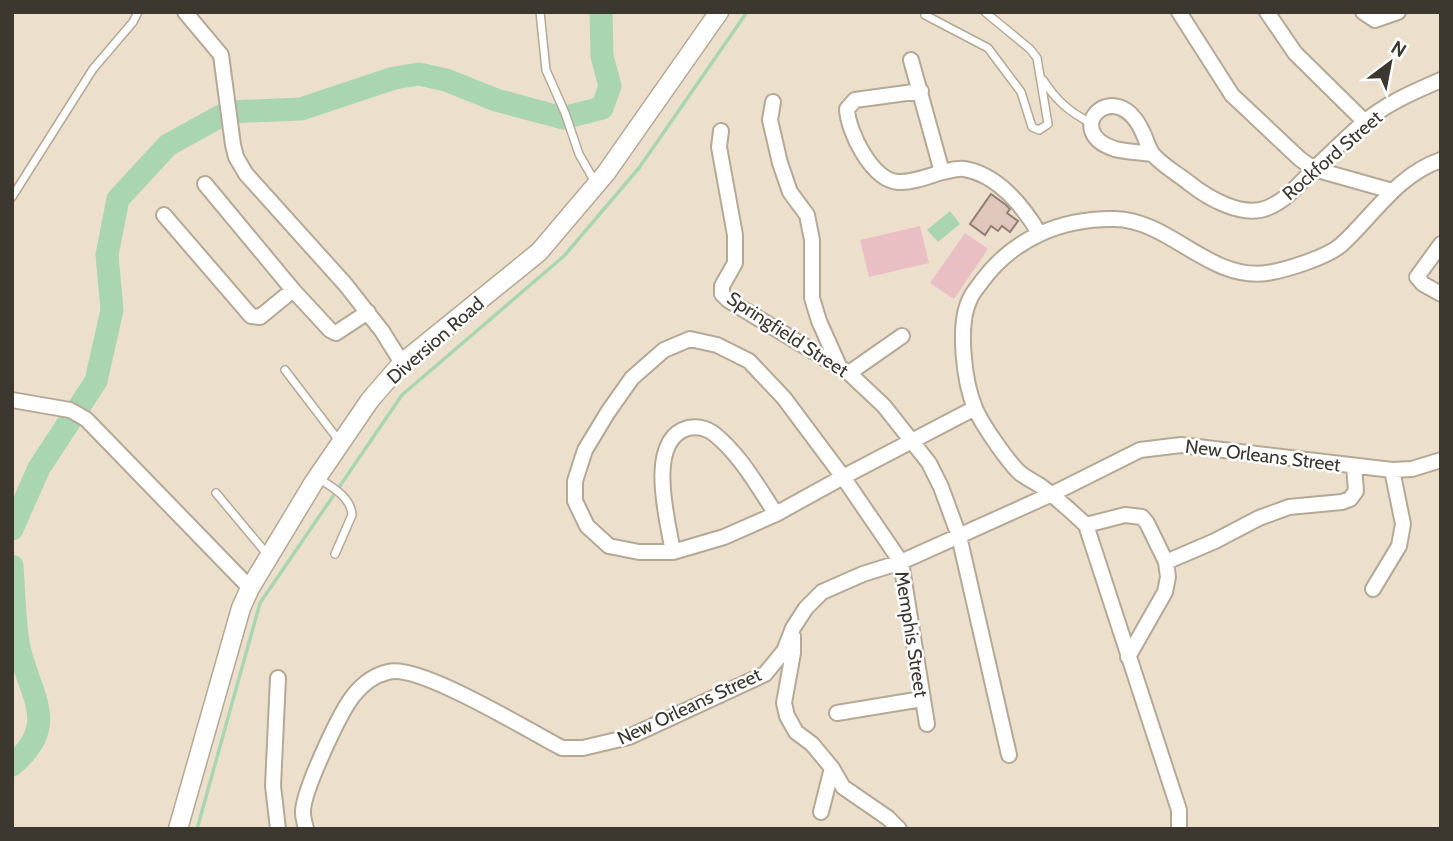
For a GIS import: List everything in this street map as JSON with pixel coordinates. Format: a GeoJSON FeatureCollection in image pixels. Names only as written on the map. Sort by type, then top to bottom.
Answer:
{"type":"FeatureCollection","features":[{"type":"Feature","properties":{"kind":"street"},"geometry":{"type":"LineString","coordinates":[[185,12],[221,55],[236,157],[246,174],[368,312],[402,363]]}},
{"type":"Feature","properties":{"kind":"street","name":"Diversion Road"},"geometry":{"type":"LineString","coordinates":[[178,829],[235,630],[250,588],[323,481],[341,442],[370,400],[402,363],[539,252],[596,185],[719,12]]}},
{"type":"Feature","properties":{"kind":"street"},"geometry":{"type":"LineString","coordinates":[[1179,12],[1232,95],[1300,159],[1314,169],[1392,191]]}},
{"type":"Feature","properties":{"kind":"street"},"geometry":{"type":"LineString","coordinates":[[1267,12],[1295,54],[1365,122]]}},
{"type":"Feature","properties":{"kind":"street"},"geometry":{"type":"LineString","coordinates":[[1363,12],[1375,20],[1398,12]]}},
{"type":"Feature","properties":{"kind":"street"},"geometry":{"type":"LineString","coordinates":[[911,60],[942,172]]}},
{"type":"Feature","properties":{"kind":"street","name":"Rockford Street"},"geometry":{"type":"LineString","coordinates":[[1091,123],[1098,110],[1114,105],[1130,114],[1142,129],[1152,154],[1205,195],[1245,211],[1265,209],[1286,198],[1365,122],[1398,99],[1441,79]]}},
{"type":"Feature","properties":{"kind":"street"},"geometry":{"type":"LineString","coordinates":[[920,91],[855,100],[847,109],[848,124],[859,147],[880,174],[896,182],[961,168],[985,174],[1025,210],[1039,233]]}},
{"type":"Feature","properties":{"kind":"street"},"geometry":{"type":"LineString","coordinates":[[773,102],[770,120],[780,163],[790,192],[807,215],[810,227],[813,249],[812,298],[819,321],[844,369],[902,336]]}},
{"type":"Feature","properties":{"kind":"street"},"geometry":{"type":"LineString","coordinates":[[1091,123],[1092,131],[1098,140],[1115,149],[1152,154]]}},
{"type":"Feature","properties":{"kind":"street","name":"Springfield Street"},"geometry":{"type":"LineString","coordinates":[[721,131],[719,147],[735,235],[735,263],[722,286],[722,293],[728,300],[844,369],[884,406],[929,463],[959,536],[1009,755]]}},
{"type":"Feature","properties":{"kind":"street"},"geometry":{"type":"LineString","coordinates":[[1179,829],[1179,810],[1086,525],[1052,494],[1020,473],[975,408],[965,371],[963,334],[969,299],[991,269],[1014,249],[1039,233],[1055,226],[1118,219],[1154,229],[1229,270],[1266,273],[1307,262],[1339,247],[1392,191],[1431,163],[1441,160]]}},
{"type":"Feature","properties":{"kind":"street"},"geometry":{"type":"LineString","coordinates":[[205,184],[330,330],[336,333],[368,312]]}},
{"type":"Feature","properties":{"kind":"street"},"geometry":{"type":"LineString","coordinates":[[164,215],[251,316],[260,317],[293,290]]}},
{"type":"Feature","properties":{"kind":"street"},"geometry":{"type":"LineString","coordinates":[[1441,244],[1418,277],[1423,284],[1441,294]]}},
{"type":"Feature","properties":{"kind":"street","name":"Memphis Street"},"geometry":{"type":"LineString","coordinates":[[843,477],[776,514],[724,537],[673,552],[639,552],[608,546],[587,526],[575,501],[575,481],[585,450],[632,378],[664,349],[690,339],[717,345],[749,361],[784,398],[843,477],[901,562],[927,723]]}},
{"type":"Feature","properties":{"kind":"street"},"geometry":{"type":"LineString","coordinates":[[12,400],[70,410],[86,419],[250,588]]}},
{"type":"Feature","properties":{"kind":"street"},"geometry":{"type":"LineString","coordinates":[[843,477],[975,408]]}},
{"type":"Feature","properties":{"kind":"street"},"geometry":{"type":"LineString","coordinates":[[673,552],[661,472],[674,436],[685,429],[701,427],[712,432],[743,465],[776,514]]}},
{"type":"Feature","properties":{"kind":"street","name":"New Orleans Street"},"geometry":{"type":"LineString","coordinates":[[306,829],[302,811],[318,763],[345,706],[364,683],[388,671],[407,671],[435,680],[562,748],[583,748],[629,737],[765,674],[784,651],[793,628],[806,608],[822,592],[863,574],[901,562],[1052,494],[1140,450],[1181,445],[1392,470],[1412,469],[1441,460]]}},
{"type":"Feature","properties":{"kind":"street"},"geometry":{"type":"LineString","coordinates":[[1166,562],[1216,541],[1259,518],[1289,507],[1350,499],[1356,491],[1354,466]]}},
{"type":"Feature","properties":{"kind":"street"},"geometry":{"type":"LineString","coordinates":[[1373,589],[1399,546],[1403,524],[1392,470]]}},
{"type":"Feature","properties":{"kind":"street"},"geometry":{"type":"LineString","coordinates":[[1086,525],[1125,515],[1142,517],[1166,562],[1168,577],[1165,592],[1128,657]]}},
{"type":"Feature","properties":{"kind":"street"},"geometry":{"type":"LineString","coordinates":[[793,628],[793,653],[784,694],[787,716],[796,732],[811,744],[832,768],[842,787],[888,818],[899,829]]}},
{"type":"Feature","properties":{"kind":"street"},"geometry":{"type":"LineString","coordinates":[[278,678],[273,786],[278,829]]}},
{"type":"Feature","properties":{"kind":"street"},"geometry":{"type":"LineString","coordinates":[[837,713],[922,699]]}},
{"type":"Feature","properties":{"kind":"street"},"geometry":{"type":"LineString","coordinates":[[821,812],[832,768]]}},
{"type":"Feature","properties":{"kind":"lane"},"geometry":{"type":"LineString","coordinates":[[13,196],[93,69],[133,22],[138,12]]}},
{"type":"Feature","properties":{"kind":"lane"},"geometry":{"type":"LineString","coordinates":[[540,12],[546,70],[567,117],[579,154],[596,185]]}},
{"type":"Feature","properties":{"kind":"lane"},"geometry":{"type":"LineString","coordinates":[[925,15],[988,48],[1021,92],[1032,127],[1039,130],[1048,124],[1037,58],[1030,49],[985,12]]}},
{"type":"Feature","properties":{"kind":"lane"},"geometry":{"type":"LineString","coordinates":[[1040,77],[1054,98],[1070,112],[1091,123]]}},
{"type":"Feature","properties":{"kind":"lane"},"geometry":{"type":"LineString","coordinates":[[285,370],[341,442]]}},
{"type":"Feature","properties":{"kind":"lane"},"geometry":{"type":"LineString","coordinates":[[323,481],[340,492],[349,503],[352,515],[335,554]]}},
{"type":"Feature","properties":{"kind":"lane"},"geometry":{"type":"LineString","coordinates":[[216,493],[269,557]]}},
{"type":"Feature","properties":{"kind":"shaded area"},"geometry":{"type":"Polygon","coordinates":[[[950,211],[960,224],[938,242],[927,230],[950,211]]]}},
{"type":"Feature","properties":{"kind":"shaded area"},"geometry":{"type":"Polygon","coordinates":[[[920,226],[929,263],[869,277],[860,240],[920,226]]]}},
{"type":"Feature","properties":{"kind":"shaded area"},"geometry":{"type":"Polygon","coordinates":[[[965,233],[988,249],[954,299],[930,283],[965,233]]]}},
{"type":"Feature","properties":{"kind":"building"},"geometry":{"type":"Polygon","coordinates":[[[991,194],[1010,209],[1007,213],[1018,221],[1010,232],[1002,226],[998,231],[991,226],[985,235],[970,224],[991,194]]]}},
{"type":"Feature","properties":{"kind":"waterway"},"geometry":{"type":"LineString","coordinates":[[12,529],[39,468],[96,381],[112,310],[107,255],[118,199],[168,145],[228,112],[301,109],[394,78],[419,74],[446,80],[496,100],[563,118],[602,108],[610,86],[602,56],[601,12]]}},
{"type":"Feature","properties":{"kind":"waterway"},"geometry":{"type":"LineString","coordinates":[[197,829],[260,603],[402,395],[564,256],[639,168],[747,12]]}},
{"type":"Feature","properties":{"kind":"waterway"},"geometry":{"type":"LineString","coordinates":[[12,566],[18,642],[38,707],[39,721],[36,735],[27,750],[12,765]]}}]}
